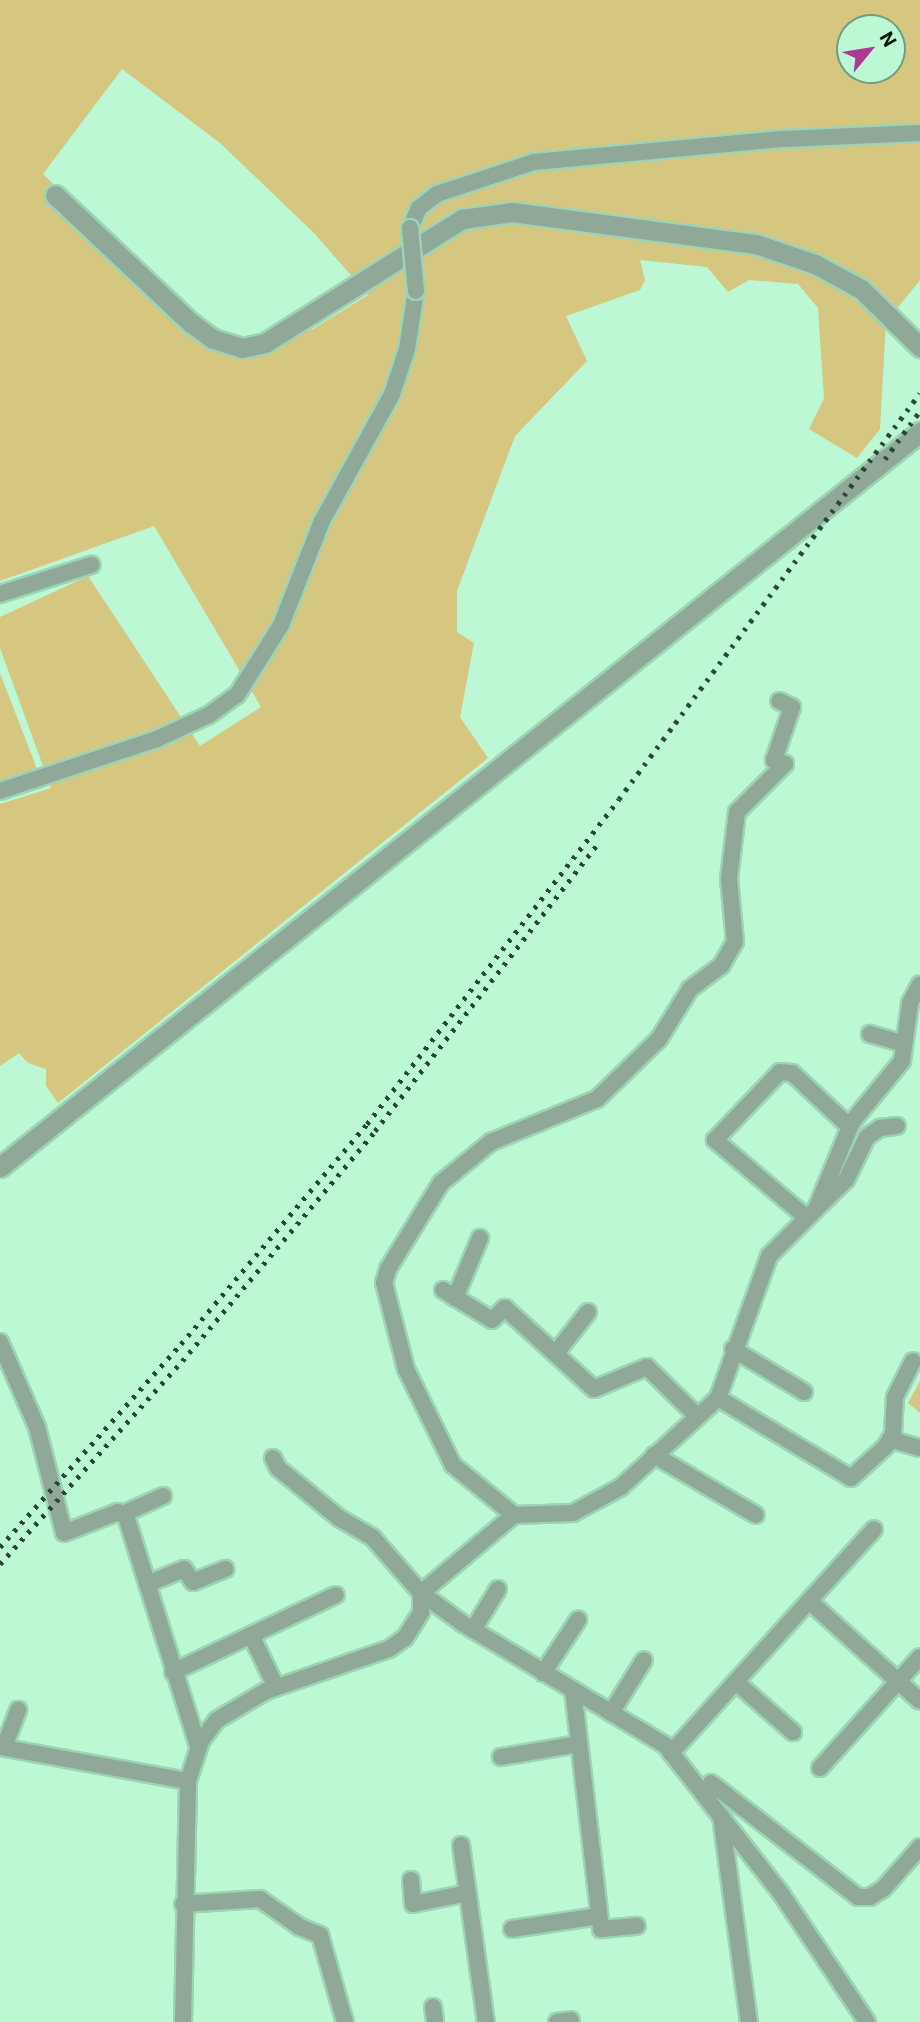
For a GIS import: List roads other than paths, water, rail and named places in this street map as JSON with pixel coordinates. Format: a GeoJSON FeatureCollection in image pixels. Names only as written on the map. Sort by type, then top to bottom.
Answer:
{"type":"FeatureCollection","features":[{"type":"Feature","properties":{"kind":"street"},"geometry":{"type":"LineString","coordinates":[[0,791],[157,739],[209,715],[237,695],[281,625],[323,522],[392,394],[407,349],[416,291],[410,228],[419,208],[437,194],[534,162],[784,139],[920,133]]}},
{"type":"Feature","properties":{"kind":"street"},"geometry":{"type":"LineString","coordinates":[[55,195],[191,323],[213,339],[242,348],[265,343],[461,219],[512,212],[756,244],[815,264],[861,289],[920,347]]}},
{"type":"Feature","properties":{"kind":"street"},"geometry":{"type":"LineString","coordinates":[[0,1167],[920,432]]}},
{"type":"Feature","properties":{"kind":"street"},"geometry":{"type":"LineString","coordinates":[[0,594],[91,565]]}},
{"type":"Feature","properties":{"kind":"street"},"geometry":{"type":"LineString","coordinates":[[514,1515],[453,1465],[406,1369],[384,1283],[388,1269],[441,1183],[491,1142],[597,1099],[659,1039],[690,989],[721,966],[735,942],[729,879],[737,812],[785,764],[774,760],[792,707],[779,701]]}},
{"type":"Feature","properties":{"kind":"street"},"geometry":{"type":"LineString","coordinates":[[811,1214],[850,1127],[902,1061],[910,1003],[920,984]]}},
{"type":"Feature","properties":{"kind":"street"},"geometry":{"type":"LineString","coordinates":[[870,1034],[904,1044]]}},
{"type":"Feature","properties":{"kind":"street"},"geometry":{"type":"LineString","coordinates":[[811,1214],[715,1140],[780,1072],[792,1073],[850,1127]]}},
{"type":"Feature","properties":{"kind":"street"},"geometry":{"type":"LineString","coordinates":[[421,1593],[514,1515],[573,1513],[621,1487],[718,1398],[733,1349],[769,1256],[846,1180],[867,1137],[880,1128],[897,1126]]}},
{"type":"Feature","properties":{"kind":"street"},"geometry":{"type":"LineString","coordinates":[[480,1238],[449,1294],[492,1320],[505,1308],[594,1389],[647,1367],[697,1416]]}},
{"type":"Feature","properties":{"kind":"street"},"geometry":{"type":"LineString","coordinates":[[556,1353],[588,1312]]}},
{"type":"Feature","properties":{"kind":"street"},"geometry":{"type":"LineString","coordinates":[[0,1342],[37,1427],[64,1533],[118,1512],[123,1514],[163,1496]]}},
{"type":"Feature","properties":{"kind":"street"},"geometry":{"type":"LineString","coordinates":[[733,1349],[804,1392]]}},
{"type":"Feature","properties":{"kind":"street"},"geometry":{"type":"LineString","coordinates":[[718,1398],[850,1478],[890,1439],[895,1397],[913,1362]]}},
{"type":"Feature","properties":{"kind":"street"},"geometry":{"type":"LineString","coordinates":[[890,1439],[920,1448]]}},
{"type":"Feature","properties":{"kind":"street"},"geometry":{"type":"LineString","coordinates":[[654,1455],[756,1515]]}},
{"type":"Feature","properties":{"kind":"street"},"geometry":{"type":"LineString","coordinates":[[273,1458],[278,1468],[339,1518],[373,1538],[421,1593],[473,1630],[611,1713],[671,1753],[858,1897],[870,1897],[883,1889],[920,1847]]}},
{"type":"Feature","properties":{"kind":"street"},"geometry":{"type":"LineString","coordinates":[[123,1514],[198,1746]]}},
{"type":"Feature","properties":{"kind":"street"},"geometry":{"type":"LineString","coordinates":[[671,1753],[874,1529]]}},
{"type":"Feature","properties":{"kind":"street"},"geometry":{"type":"LineString","coordinates":[[147,1584],[184,1569],[193,1582],[225,1569]]}},
{"type":"Feature","properties":{"kind":"street"},"geometry":{"type":"LineString","coordinates":[[473,1630],[498,1589]]}},
{"type":"Feature","properties":{"kind":"street"},"geometry":{"type":"LineString","coordinates":[[183,2022],[183,1904],[188,1781],[198,1746],[217,1720],[276,1687],[389,1649],[405,1638],[421,1612],[421,1593]]}},
{"type":"Feature","properties":{"kind":"street"},"geometry":{"type":"LineString","coordinates":[[173,1672],[336,1595]]}},
{"type":"Feature","properties":{"kind":"street"},"geometry":{"type":"LineString","coordinates":[[809,1601],[920,1701]]}},
{"type":"Feature","properties":{"kind":"street"},"geometry":{"type":"LineString","coordinates":[[543,1673],[578,1620]]}},
{"type":"Feature","properties":{"kind":"street"},"geometry":{"type":"LineString","coordinates":[[251,1635],[276,1687]]}},
{"type":"Feature","properties":{"kind":"street"},"geometry":{"type":"LineString","coordinates":[[820,1768],[920,1657]]}},
{"type":"Feature","properties":{"kind":"street"},"geometry":{"type":"LineString","coordinates":[[611,1713],[644,1660]]}},
{"type":"Feature","properties":{"kind":"street"},"geometry":{"type":"LineString","coordinates":[[736,1682],[793,1732]]}},
{"type":"Feature","properties":{"kind":"street"},"geometry":{"type":"LineString","coordinates":[[573,1690],[601,1928],[637,1926]]}},
{"type":"Feature","properties":{"kind":"street"},"geometry":{"type":"LineString","coordinates":[[18,1710],[2,1747],[188,1781]]}},
{"type":"Feature","properties":{"kind":"street"},"geometry":{"type":"LineString","coordinates":[[501,1757],[579,1744]]}},
{"type":"Feature","properties":{"kind":"street"},"geometry":{"type":"LineString","coordinates":[[708,1782],[720,1814],[749,2022]]}},
{"type":"Feature","properties":{"kind":"street"},"geometry":{"type":"LineString","coordinates":[[720,1814],[866,2022]]}},
{"type":"Feature","properties":{"kind":"street"},"geometry":{"type":"LineString","coordinates":[[461,1845],[486,2022]]}},
{"type":"Feature","properties":{"kind":"street"},"geometry":{"type":"LineString","coordinates":[[411,1880],[414,1911],[468,1893]]}},
{"type":"Feature","properties":{"kind":"street"},"geometry":{"type":"LineString","coordinates":[[183,1904],[260,1899],[300,1927],[320,1935],[345,2022]]}},
{"type":"Feature","properties":{"kind":"street"},"geometry":{"type":"LineString","coordinates":[[512,1928],[599,1916]]}},
{"type":"Feature","properties":{"kind":"railway"},"geometry":{"type":"LineString","coordinates":[[0,1547],[181,1344],[367,1124],[619,799],[920,393]]}},
{"type":"Feature","properties":{"kind":"railway"},"geometry":{"type":"LineString","coordinates":[[885,459],[920,411]]}},
{"type":"Feature","properties":{"kind":"railway"},"geometry":{"type":"LineString","coordinates":[[0,1564],[189,1353],[375,1131],[600,841]]}}]}
